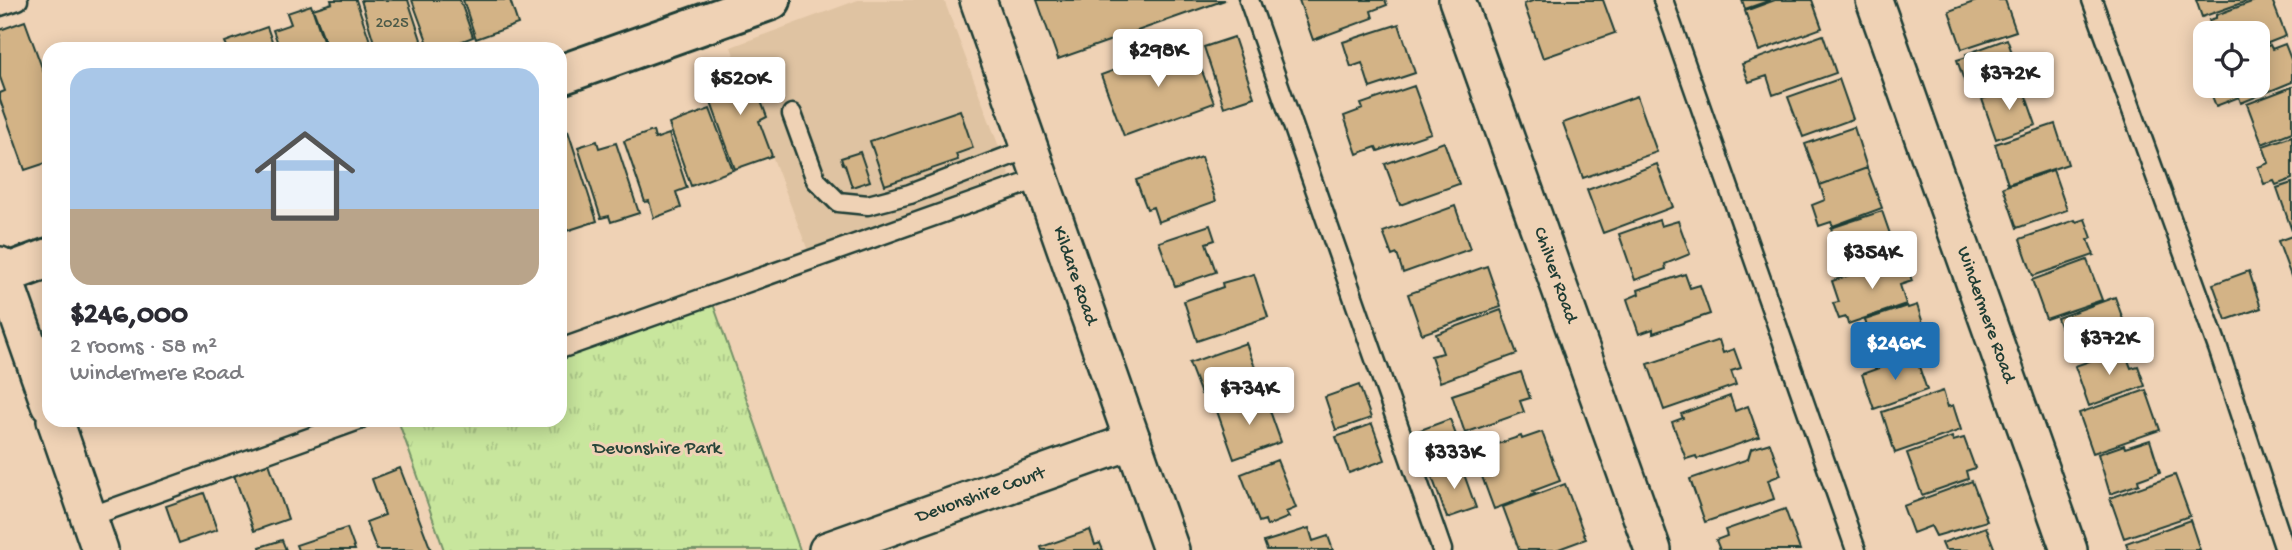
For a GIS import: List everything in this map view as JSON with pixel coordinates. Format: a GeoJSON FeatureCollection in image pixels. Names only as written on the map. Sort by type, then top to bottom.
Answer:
{"type":"FeatureCollection","features":[{"type":"Feature","properties":{"kind":"street"},"geometry":{"type":"LineString","coordinates":[[567,73],[771,0]]}},
{"type":"Feature","properties":{"kind":"street","name":"Kildare Road"},"geometry":{"type":"LineString","coordinates":[[978,0],[1171,550]]}},
{"type":"Feature","properties":{"kind":"street","name":"Chilver Road"},"geometry":{"type":"LineString","coordinates":[[1457,0],[1653,550]]}},
{"type":"Feature","properties":{"kind":"street","name":"Windermere Road"},"geometry":{"type":"LineString","coordinates":[[1874,0],[2069,550]]}},
{"type":"Feature","properties":{"kind":"street"},"geometry":{"type":"LineString","coordinates":[[42,260],[1,272],[42,385]]}},
{"type":"Feature","properties":{"kind":"street"},"geometry":{"type":"LineString","coordinates":[[57,427],[100,550]]}},
{"type":"Feature","properties":{"kind":"street","name":"Devonshire Court"},"geometry":{"type":"LineString","coordinates":[[827,550],[1133,441]]}},
{"type":"Feature","properties":{"kind":"lane"},"geometry":{"type":"LineString","coordinates":[[0,6],[18,0]]}},
{"type":"Feature","properties":{"kind":"lane"},"geometry":{"type":"LineString","coordinates":[[1249,0],[1442,550]]}},
{"type":"Feature","properties":{"kind":"lane"},"geometry":{"type":"LineString","coordinates":[[1663,0],[1856,550]]}},
{"type":"Feature","properties":{"kind":"lane"},"geometry":{"type":"LineString","coordinates":[[2092,0],[2218,348],[2285,550]]}},
{"type":"Feature","properties":{"kind":"lane"},"geometry":{"type":"LineString","coordinates":[[792,114],[816,180],[838,202],[868,205],[1035,163]]}},
{"type":"Feature","properties":{"kind":"lane"},"geometry":{"type":"LineString","coordinates":[[567,346],[1035,163]]}},
{"type":"Feature","properties":{"kind":"lane"},"geometry":{"type":"LineString","coordinates":[[89,517],[340,427]]}},
{"type":"Feature","properties":{"kind":"shaded area"},"geometry":{"type":"Polygon","coordinates":[[[858,0],[944,0],[1010,176],[808,251],[731,47],[858,0]]]}},
{"type":"Feature","properties":{"kind":"green space","name":"Devonshire Park"},"geometry":{"type":"Polygon","coordinates":[[[711,298],[800,550],[444,550],[400,427],[567,427],[567,349],[711,298]]]}},
{"type":"Feature","properties":{"kind":"building"},"geometry":{"type":"Polygon","coordinates":[[[331,0],[356,0],[370,42],[325,42],[313,9],[332,3],[331,0]]]}},
{"type":"Feature","properties":{"kind":"building"},"geometry":{"type":"Polygon","coordinates":[[[361,0],[408,0],[422,42],[374,42],[361,0]]]}},
{"type":"Feature","properties":{"kind":"building"},"geometry":{"type":"Polygon","coordinates":[[[412,0],[460,0],[473,37],[460,42],[427,42],[412,0]]]}},
{"type":"Feature","properties":{"kind":"building"},"geometry":{"type":"Polygon","coordinates":[[[463,0],[510,0],[518,24],[476,39],[463,0]]]}},
{"type":"Feature","properties":{"kind":"building"},"geometry":{"type":"Polygon","coordinates":[[[1037,0],[1225,0],[1058,59],[1037,0]]]}},
{"type":"Feature","properties":{"kind":"building"},"geometry":{"type":"Polygon","coordinates":[[[1299,0],[1385,0],[1387,5],[1371,11],[1373,18],[1313,40],[1299,0]]]}},
{"type":"Feature","properties":{"kind":"building"},"geometry":{"type":"Polygon","coordinates":[[[1535,0],[1603,0],[1615,33],[1543,58],[1524,4],[1535,0]]]}},
{"type":"Feature","properties":{"kind":"building"},"geometry":{"type":"Polygon","coordinates":[[[1742,0],[1771,0],[1745,9],[1742,0]]]}},
{"type":"Feature","properties":{"kind":"building"},"geometry":{"type":"Polygon","coordinates":[[[1775,0],[1812,0],[1822,28],[1759,51],[1745,11],[1775,0]]]}},
{"type":"Feature","properties":{"kind":"building"},"geometry":{"type":"Polygon","coordinates":[[[1979,0],[2005,0],[2016,31],[1962,49],[1949,11],[1979,0]]]}},
{"type":"Feature","properties":{"kind":"building"},"geometry":{"type":"Polygon","coordinates":[[[2196,0],[2250,0],[2202,17],[2196,0]]]}},
{"type":"Feature","properties":{"kind":"building"},"geometry":{"type":"Polygon","coordinates":[[[2257,0],[2272,0],[2286,36],[2270,42],[2270,21],[2209,21],[2216,18],[2216,15],[2257,0]]]}},
{"type":"Feature","properties":{"kind":"building"},"geometry":{"type":"Polygon","coordinates":[[[311,5],[324,42],[277,42],[273,30],[291,24],[287,13],[311,5]]]}},
{"type":"Feature","properties":{"kind":"building"},"geometry":{"type":"Polygon","coordinates":[[[25,21],[42,68],[42,164],[25,170],[0,100],[0,93],[5,91],[0,77],[0,30],[25,21]]]}},
{"type":"Feature","properties":{"kind":"building"},"geometry":{"type":"Polygon","coordinates":[[[1399,24],[1415,73],[1370,88],[1362,63],[1351,67],[1343,42],[1399,24]]]}},
{"type":"Feature","properties":{"kind":"building"},"geometry":{"type":"Polygon","coordinates":[[[267,27],[272,42],[225,42],[267,27]]]}},
{"type":"Feature","properties":{"kind":"building"},"geometry":{"type":"Polygon","coordinates":[[[1823,35],[1836,73],[1773,95],[1767,76],[1749,82],[1742,64],[1823,35]]]}},
{"type":"Feature","properties":{"kind":"building"},"geometry":{"type":"Polygon","coordinates":[[[1234,37],[1254,97],[1224,107],[1204,47],[1234,37]]]}},
{"type":"Feature","properties":{"kind":"building"},"geometry":{"type":"Polygon","coordinates":[[[2007,39],[2022,80],[1979,95],[1978,92],[1969,95],[1957,60],[2007,39]]]}},
{"type":"Feature","properties":{"kind":"building"},"geometry":{"type":"Polygon","coordinates":[[[1191,42],[1214,103],[1124,136],[1101,75],[1191,42]]]}},
{"type":"Feature","properties":{"kind":"building"},"geometry":{"type":"Polygon","coordinates":[[[2285,44],[2292,62],[2292,82],[2270,91],[2270,45],[2272,49],[2285,44]]]}},
{"type":"Feature","properties":{"kind":"building"},"geometry":{"type":"Polygon","coordinates":[[[748,67],[767,117],[759,121],[772,156],[735,169],[704,83],[748,67]]]}},
{"type":"Feature","properties":{"kind":"building"},"geometry":{"type":"Polygon","coordinates":[[[1839,79],[1853,119],[1803,137],[1788,97],[1839,79]]]}},
{"type":"Feature","properties":{"kind":"building"},"geometry":{"type":"Polygon","coordinates":[[[2022,85],[2036,125],[1996,139],[1982,99],[2022,85]]]}},
{"type":"Feature","properties":{"kind":"building"},"geometry":{"type":"Polygon","coordinates":[[[1414,86],[1431,133],[1378,151],[1376,147],[1357,154],[1344,116],[1363,109],[1361,104],[1414,86]]]}},
{"type":"Feature","properties":{"kind":"building"},"geometry":{"type":"Polygon","coordinates":[[[2292,87],[2292,132],[2262,144],[2247,104],[2270,98],[2270,95],[2292,87]]]}},
{"type":"Feature","properties":{"kind":"building"},"geometry":{"type":"Polygon","coordinates":[[[1637,96],[1657,152],[1583,178],[1563,123],[1637,96]]]}},
{"type":"Feature","properties":{"kind":"building"},"geometry":{"type":"Polygon","coordinates":[[[2213,98],[2236,98],[2216,106],[2213,98]]]}},
{"type":"Feature","properties":{"kind":"building"},"geometry":{"type":"Polygon","coordinates":[[[2239,98],[2253,98],[2241,103],[2239,98]]]}},
{"type":"Feature","properties":{"kind":"building"},"geometry":{"type":"Polygon","coordinates":[[[710,109],[733,170],[691,186],[669,124],[710,109]]]}},
{"type":"Feature","properties":{"kind":"building"},"geometry":{"type":"Polygon","coordinates":[[[960,110],[973,148],[956,154],[958,160],[885,185],[870,141],[960,110]]]}},
{"type":"Feature","properties":{"kind":"building"},"geometry":{"type":"Polygon","coordinates":[[[2055,124],[2068,164],[2008,184],[1995,144],[2055,124]]]}},
{"type":"Feature","properties":{"kind":"building"},"geometry":{"type":"Polygon","coordinates":[[[1854,127],[1867,168],[1820,185],[1805,144],[1854,127]]]}},
{"type":"Feature","properties":{"kind":"building"},"geometry":{"type":"Polygon","coordinates":[[[567,131],[597,221],[567,231],[567,131]]]}},
{"type":"Feature","properties":{"kind":"building"},"geometry":{"type":"Polygon","coordinates":[[[653,131],[655,139],[669,134],[687,188],[676,192],[681,208],[654,218],[649,201],[645,202],[624,141],[653,131]]]}},
{"type":"Feature","properties":{"kind":"building"},"geometry":{"type":"Polygon","coordinates":[[[2292,136],[2292,179],[2276,185],[2274,181],[2264,184],[2258,167],[2269,163],[2263,146],[2292,136]]]}},
{"type":"Feature","properties":{"kind":"building"},"geometry":{"type":"Polygon","coordinates":[[[597,141],[599,148],[616,143],[639,213],[611,222],[609,216],[601,218],[578,147],[597,141]]]}},
{"type":"Feature","properties":{"kind":"building"},"geometry":{"type":"Polygon","coordinates":[[[1444,142],[1459,184],[1400,205],[1385,164],[1444,142]]]}},
{"type":"Feature","properties":{"kind":"building"},"geometry":{"type":"Polygon","coordinates":[[[860,152],[870,181],[852,187],[841,158],[860,152]]]}},
{"type":"Feature","properties":{"kind":"building"},"geometry":{"type":"Polygon","coordinates":[[[1201,157],[1216,201],[1158,222],[1153,207],[1147,209],[1136,180],[1201,157]]]}},
{"type":"Feature","properties":{"kind":"building"},"geometry":{"type":"Polygon","coordinates":[[[1657,164],[1673,207],[1603,233],[1587,190],[1657,164]]]}},
{"type":"Feature","properties":{"kind":"building"},"geometry":{"type":"Polygon","coordinates":[[[1867,168],[1882,208],[1833,226],[1831,222],[1819,226],[1812,205],[1825,200],[1820,185],[1867,168]]]}},
{"type":"Feature","properties":{"kind":"building"},"geometry":{"type":"Polygon","coordinates":[[[2053,170],[2067,210],[2017,228],[2003,187],[2053,170]]]}},
{"type":"Feature","properties":{"kind":"building"},"geometry":{"type":"Polygon","coordinates":[[[2292,183],[2292,231],[2277,188],[2292,183]]]}},
{"type":"Feature","properties":{"kind":"building"},"geometry":{"type":"Polygon","coordinates":[[[1455,206],[1470,249],[1403,273],[1397,254],[1392,256],[1383,232],[1455,206]]]}},
{"type":"Feature","properties":{"kind":"building"},"geometry":{"type":"Polygon","coordinates":[[[1882,211],[1898,257],[1846,274],[1831,228],[1882,211]]]}},
{"type":"Feature","properties":{"kind":"building"},"geometry":{"type":"Polygon","coordinates":[[[2085,219],[2092,238],[2088,240],[2094,255],[2033,276],[2020,239],[2085,219]]]}},
{"type":"Feature","properties":{"kind":"building"},"geometry":{"type":"Polygon","coordinates":[[[1659,220],[1661,226],[1678,221],[1690,254],[1665,264],[1666,269],[1635,280],[1619,234],[1659,220]]]}},
{"type":"Feature","properties":{"kind":"building"},"geometry":{"type":"Polygon","coordinates":[[[1210,225],[1215,240],[1206,243],[1216,272],[1175,286],[1159,242],[1210,225]]]}},
{"type":"Feature","properties":{"kind":"building"},"geometry":{"type":"Polygon","coordinates":[[[2292,236],[2292,279],[2278,241],[2292,236]]]}},
{"type":"Feature","properties":{"kind":"building"},"geometry":{"type":"Polygon","coordinates":[[[1904,256],[1912,281],[1900,285],[1906,304],[1848,324],[1846,317],[1839,319],[1833,303],[1839,302],[1832,281],[1904,256]]]}},
{"type":"Feature","properties":{"kind":"building"},"geometry":{"type":"Polygon","coordinates":[[[2087,260],[2102,300],[2046,319],[2032,280],[2087,260]]]}},
{"type":"Feature","properties":{"kind":"building"},"geometry":{"type":"Polygon","coordinates":[[[1487,266],[1501,307],[1422,334],[1408,294],[1487,266]]]}},
{"type":"Feature","properties":{"kind":"building"},"geometry":{"type":"Polygon","coordinates":[[[2249,271],[2261,308],[2226,320],[2213,284],[2249,271]]]}},
{"type":"Feature","properties":{"kind":"building"},"geometry":{"type":"Polygon","coordinates":[[[1254,274],[1268,317],[1197,341],[1184,301],[1223,287],[1222,283],[1254,274]]]}},
{"type":"Feature","properties":{"kind":"building"},"geometry":{"type":"Polygon","coordinates":[[[1685,274],[1690,288],[1700,285],[1710,314],[1653,333],[1653,329],[1639,334],[1627,299],[1639,294],[1638,290],[1685,274]]]}},
{"type":"Feature","properties":{"kind":"building"},"geometry":{"type":"Polygon","coordinates":[[[2115,297],[2130,339],[2072,359],[2057,318],[2115,297]]]}},
{"type":"Feature","properties":{"kind":"building"},"geometry":{"type":"Polygon","coordinates":[[[1917,305],[1928,339],[1918,342],[1919,346],[1872,362],[1862,329],[1867,327],[1865,320],[1917,305]]]}},
{"type":"Feature","properties":{"kind":"building"},"geometry":{"type":"Polygon","coordinates":[[[1501,310],[1517,354],[1440,382],[1431,356],[1443,353],[1436,334],[1501,310]]]}},
{"type":"Feature","properties":{"kind":"building"},"geometry":{"type":"Polygon","coordinates":[[[1719,340],[1723,353],[1734,349],[1741,368],[1731,371],[1736,385],[1664,410],[1648,364],[1719,340]]]}},
{"type":"Feature","properties":{"kind":"building"},"geometry":{"type":"Polygon","coordinates":[[[1246,343],[1264,392],[1217,409],[1211,391],[1201,394],[1189,363],[1246,343]]]}},
{"type":"Feature","properties":{"kind":"building"},"geometry":{"type":"Polygon","coordinates":[[[2124,349],[2131,368],[2138,366],[2145,386],[2089,406],[2075,366],[2124,349]]]}},
{"type":"Feature","properties":{"kind":"building"},"geometry":{"type":"Polygon","coordinates":[[[1915,355],[1927,390],[1874,409],[1862,374],[1915,355]]]}},
{"type":"Feature","properties":{"kind":"building"},"geometry":{"type":"Polygon","coordinates":[[[1521,372],[1530,398],[1520,401],[1524,412],[1465,433],[1452,395],[1521,372]]]}},
{"type":"Feature","properties":{"kind":"building"},"geometry":{"type":"Polygon","coordinates":[[[1359,385],[1371,418],[1336,430],[1325,397],[1359,385]]]}},
{"type":"Feature","properties":{"kind":"building"},"geometry":{"type":"Polygon","coordinates":[[[2146,390],[2160,430],[2093,453],[2079,413],[2146,390]]]}},
{"type":"Feature","properties":{"kind":"building"},"geometry":{"type":"Polygon","coordinates":[[[1943,391],[1948,407],[1953,405],[1961,430],[1895,453],[1882,412],[1943,391]]]}},
{"type":"Feature","properties":{"kind":"building"},"geometry":{"type":"Polygon","coordinates":[[[1264,394],[1281,442],[1234,459],[1217,411],[1264,394]]]}},
{"type":"Feature","properties":{"kind":"building"},"geometry":{"type":"Polygon","coordinates":[[[1730,396],[1735,411],[1748,406],[1759,437],[1697,459],[1696,456],[1686,459],[1672,422],[1683,418],[1681,414],[1730,396]]]}},
{"type":"Feature","properties":{"kind":"building"},"geometry":{"type":"Polygon","coordinates":[[[1450,419],[1463,454],[1428,466],[1415,432],[1450,419]]]}},
{"type":"Feature","properties":{"kind":"building"},"geometry":{"type":"Polygon","coordinates":[[[1372,424],[1385,460],[1349,473],[1336,437],[1372,424]]]}},
{"type":"Feature","properties":{"kind":"building"},"geometry":{"type":"Polygon","coordinates":[[[1542,432],[1560,481],[1533,491],[1535,494],[1494,509],[1473,452],[1542,432]]]}},
{"type":"Feature","properties":{"kind":"building"},"geometry":{"type":"Polygon","coordinates":[[[1952,437],[1953,441],[1964,438],[1975,468],[1966,471],[1968,479],[1922,495],[1907,453],[1952,437]]]}},
{"type":"Feature","properties":{"kind":"building"},"geometry":{"type":"Polygon","coordinates":[[[2150,440],[2160,472],[2138,480],[2139,484],[2110,494],[2098,454],[2150,440]]]}},
{"type":"Feature","properties":{"kind":"building"},"geometry":{"type":"Polygon","coordinates":[[[1770,443],[1781,475],[1768,480],[1774,499],[1705,522],[1690,479],[1748,459],[1751,449],[1770,443]]]}},
{"type":"Feature","properties":{"kind":"building"},"geometry":{"type":"Polygon","coordinates":[[[1277,460],[1296,508],[1286,512],[1289,517],[1267,526],[1265,520],[1259,522],[1241,474],[1277,460]]]}},
{"type":"Feature","properties":{"kind":"building"},"geometry":{"type":"Polygon","coordinates":[[[269,463],[288,519],[254,531],[234,475],[269,463]]]}},
{"type":"Feature","properties":{"kind":"building"},"geometry":{"type":"Polygon","coordinates":[[[1460,463],[1476,508],[1447,518],[1431,474],[1460,463]]]}},
{"type":"Feature","properties":{"kind":"building"},"geometry":{"type":"Polygon","coordinates":[[[400,468],[431,550],[377,550],[366,522],[385,515],[372,479],[400,468]]]}},
{"type":"Feature","properties":{"kind":"building"},"geometry":{"type":"Polygon","coordinates":[[[2175,475],[2190,516],[2124,538],[2110,498],[2175,475]]]}},
{"type":"Feature","properties":{"kind":"building"},"geometry":{"type":"Polygon","coordinates":[[[1972,481],[1987,521],[1936,536],[1931,526],[1913,533],[1903,506],[1972,481]]]}},
{"type":"Feature","properties":{"kind":"building"},"geometry":{"type":"Polygon","coordinates":[[[1565,484],[1586,539],[1556,550],[1519,550],[1503,507],[1565,484]]]}},
{"type":"Feature","properties":{"kind":"building"},"geometry":{"type":"Polygon","coordinates":[[[204,493],[217,530],[179,543],[166,506],[204,493]]]}},
{"type":"Feature","properties":{"kind":"building"},"geometry":{"type":"Polygon","coordinates":[[[1785,509],[1800,550],[1720,550],[1716,540],[1727,536],[1725,530],[1785,509]]]}},
{"type":"Feature","properties":{"kind":"building"},"geometry":{"type":"Polygon","coordinates":[[[2190,520],[2200,550],[2128,550],[2126,543],[2190,520]]]}},
{"type":"Feature","properties":{"kind":"building"},"geometry":{"type":"Polygon","coordinates":[[[1986,527],[1995,550],[1945,550],[1942,543],[1986,527]]]}},
{"type":"Feature","properties":{"kind":"building"},"geometry":{"type":"Polygon","coordinates":[[[347,528],[355,550],[298,550],[296,545],[347,528]]]}},
{"type":"Feature","properties":{"kind":"building"},"geometry":{"type":"Polygon","coordinates":[[[1309,528],[1313,541],[1328,536],[1333,550],[1267,550],[1264,542],[1309,528]]]}},
{"type":"Feature","properties":{"kind":"building"},"geometry":{"type":"Polygon","coordinates":[[[1090,530],[1095,545],[1100,543],[1103,550],[1042,550],[1041,547],[1090,530]]]}},
{"type":"Feature","properties":{"kind":"building"},"geometry":{"type":"Polygon","coordinates":[[[282,540],[286,550],[261,550],[260,547],[282,540]]]}}]}
